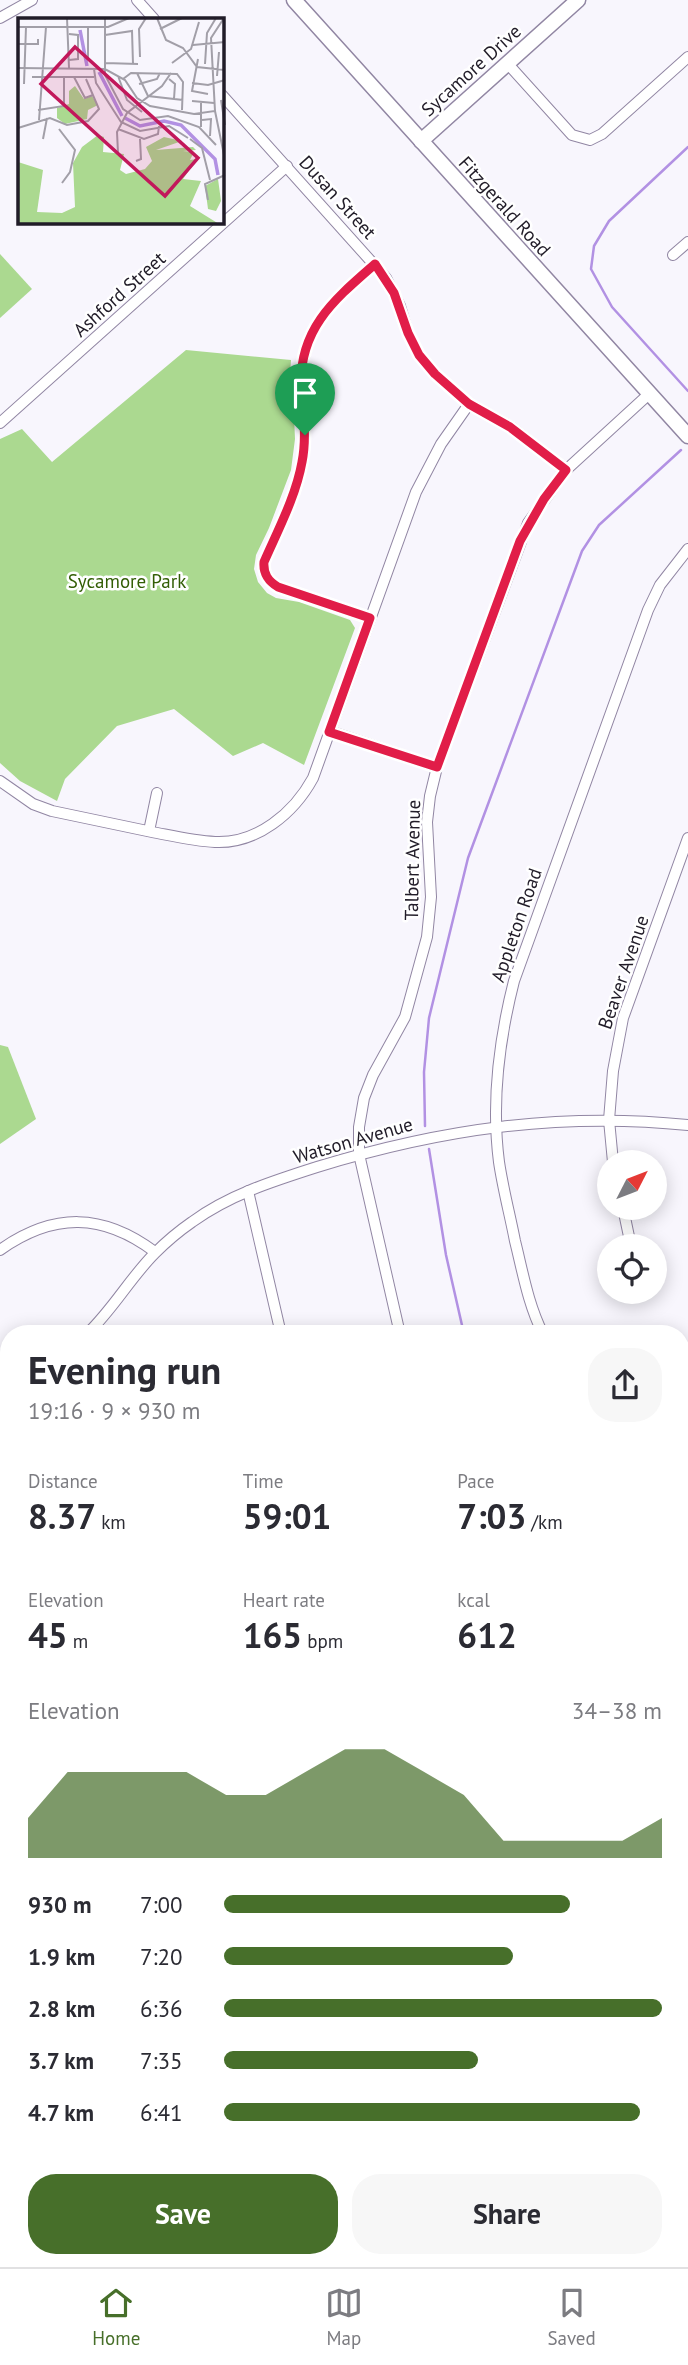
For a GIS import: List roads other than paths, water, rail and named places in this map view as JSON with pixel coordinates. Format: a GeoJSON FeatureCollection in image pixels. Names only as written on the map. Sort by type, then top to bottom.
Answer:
{"type":"FeatureCollection","features":[{"type":"Feature","properties":{"kind":"main road","name":"Fitzgerald Road"},"geometry":{"type":"LineString","coordinates":[[294,0],[688,436]]}},
{"type":"Feature","properties":{"kind":"main road","name":"Sycamore Drive"},"geometry":{"type":"LineString","coordinates":[[421,141],[578,0]]}},
{"type":"Feature","properties":{"kind":"street"},"geometry":{"type":"LineString","coordinates":[[0,18],[32,0]]}},
{"type":"Feature","properties":{"kind":"street"},"geometry":{"type":"LineString","coordinates":[[137,0],[153,18]]}},
{"type":"Feature","properties":{"kind":"street"},"geometry":{"type":"LineString","coordinates":[[508,64],[572,135],[590,140],[602,134],[688,57]]}},
{"type":"Feature","properties":{"kind":"street","name":"Dusan Street"},"geometry":{"type":"LineString","coordinates":[[224,96],[375,264],[394,293],[419,355],[435,374],[469,404],[510,427],[566,470]]}},
{"type":"Feature","properties":{"kind":"street","name":"Ashford Street"},"geometry":{"type":"LineString","coordinates":[[224,223],[287,166]]}},
{"type":"Feature","properties":{"kind":"street","name":"Ashford Street"},"geometry":{"type":"LineString","coordinates":[[3,421],[222,224]]}},
{"type":"Feature","properties":{"kind":"street"},"geometry":{"type":"LineString","coordinates":[[673,255],[688,242]]}},
{"type":"Feature","properties":{"kind":"street"},"geometry":{"type":"LineString","coordinates":[[370,618],[278,587],[267,578],[264,562],[298,480],[303,461],[305,435],[301,383],[305,354],[315,327],[328,307],[375,264]]}},
{"type":"Feature","properties":{"kind":"street","name":"Talbert Avenue"},"geometry":{"type":"LineString","coordinates":[[398,1325],[359,1154],[359,1128],[373,1075],[405,1017],[427,937],[431,897],[427,822],[437,767],[520,541],[544,499],[566,470],[649,394]]}},
{"type":"Feature","properties":{"kind":"street"},"geometry":{"type":"LineString","coordinates":[[0,781],[33,804],[52,811],[217,842],[235,840],[272,825],[303,797],[313,778],[424,474],[469,404]]}},
{"type":"Feature","properties":{"kind":"street","name":"Appleton Road"},"geometry":{"type":"LineString","coordinates":[[539,1325],[528,1296],[503,1186],[496,1126],[498,1056],[504,1018],[514,981],[648,610],[660,585],[688,549]]}},
{"type":"Feature","properties":{"kind":"street"},"geometry":{"type":"LineString","coordinates":[[329,732],[437,767]]}},
{"type":"Feature","properties":{"kind":"street"},"geometry":{"type":"LineString","coordinates":[[149,831],[157,793]]}},
{"type":"Feature","properties":{"kind":"street","name":"Beaver Avenue"},"geometry":{"type":"LineString","coordinates":[[612,1150],[609,1120],[613,1070],[623,1018],[688,838]]}},
{"type":"Feature","properties":{"kind":"street","name":"Watson Avenue"},"geometry":{"type":"LineString","coordinates":[[95,1325],[155,1252],[218,1204],[248,1191],[359,1154],[431,1137],[496,1126],[609,1120],[688,1125]]}},
{"type":"Feature","properties":{"kind":"street"},"geometry":{"type":"LineString","coordinates":[[248,1191],[279,1325]]}},
{"type":"Feature","properties":{"kind":"street"},"geometry":{"type":"LineString","coordinates":[[0,1250],[33,1230],[52,1223],[79,1222],[110,1226],[137,1239],[155,1252]]}},
{"type":"Feature","properties":{"kind":"waterway"},"geometry":{"type":"LineString","coordinates":[[688,147],[609,221],[594,246],[591,269],[612,307],[688,391]]}},
{"type":"Feature","properties":{"kind":"waterway"},"geometry":{"type":"LineString","coordinates":[[425,1126],[424,1072],[429,1018],[468,858],[582,551],[599,525],[681,450]]}},
{"type":"Feature","properties":{"kind":"waterway"},"geometry":{"type":"LineString","coordinates":[[429,1149],[446,1255],[462,1325]]}},
{"type":"Feature","properties":{"kind":"park label","name":"Sycamore Park"},"geometry":{"type":"Point","coordinates":[127,581]}}]}
